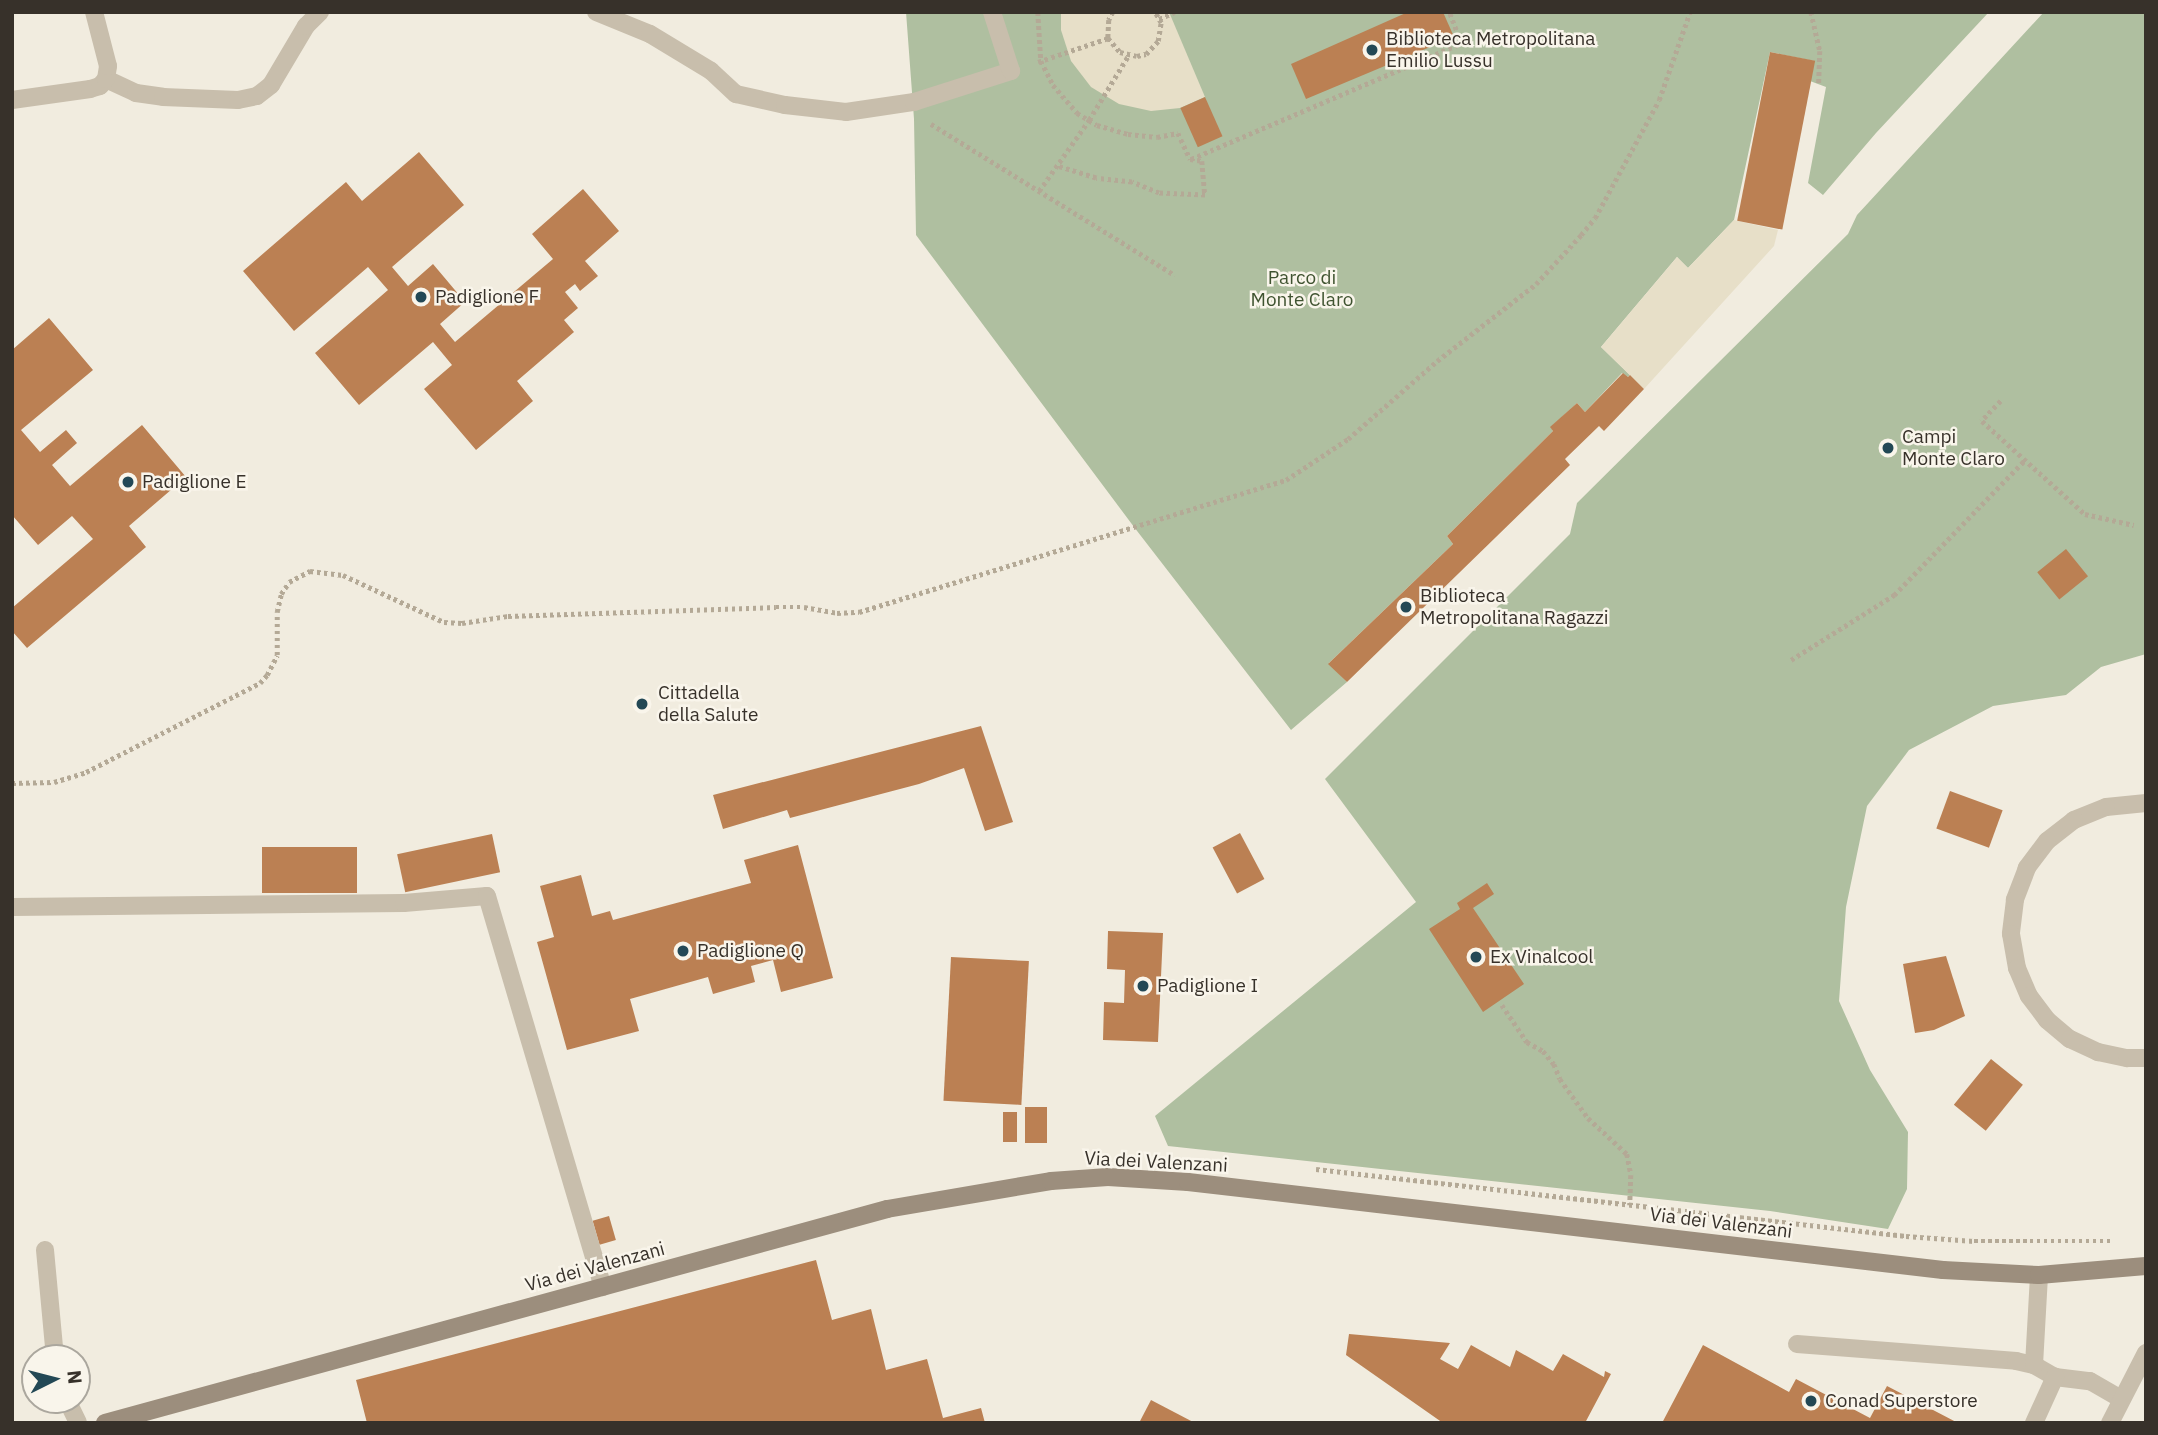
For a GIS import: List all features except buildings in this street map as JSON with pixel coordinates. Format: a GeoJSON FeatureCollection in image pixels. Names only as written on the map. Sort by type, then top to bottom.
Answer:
{"type":"FeatureCollection","features":[{"type":"Feature","properties":{"kind":"street"},"geometry":{"type":"LineString","coordinates":[[12,100],[90,89],[106,79],[108,66],[94,12]]}},
{"type":"Feature","properties":{"kind":"street"},"geometry":{"type":"LineString","coordinates":[[106,79],[136,93],[163,97],[238,100],[257,96],[271,85],[306,26],[320,12]]}},
{"type":"Feature","properties":{"kind":"street"},"geometry":{"type":"LineString","coordinates":[[596,12],[620,19],[650,34],[710,71],[736,94],[785,105],[846,112],[914,102],[1011,71],[992,12]]}},
{"type":"Feature","properties":{"kind":"street"},"geometry":{"type":"LineString","coordinates":[[2146,803],[2106,807],[2074,820],[2048,841],[2027,868],[2019,890],[2011,934],[2017,968],[2029,996],[2047,1020],[2070,1039],[2098,1052],[2127,1058],[2146,1058]]}},
{"type":"Feature","properties":{"kind":"street"},"geometry":{"type":"LineString","coordinates":[[12,907],[404,903],[487,896],[603,1287]]}},
{"type":"Feature","properties":{"kind":"street","name":"Via dei Valenzani"},"geometry":{"type":"LineString","coordinates":[[106,1423],[887,1209],[981,1190],[1108,1177],[1188,1182],[1943,1270],[2039,1275],[2146,1266]]}},
{"type":"Feature","properties":{"kind":"street"},"geometry":{"type":"LineString","coordinates":[[45,1250],[54,1344]]}},
{"type":"Feature","properties":{"kind":"street"},"geometry":{"type":"LineString","coordinates":[[2034,1364],[2039,1275]]}},
{"type":"Feature","properties":{"kind":"street"},"geometry":{"type":"LineString","coordinates":[[1797,1344],[2034,1364],[2055,1377],[2090,1381],[2121,1399]]}},
{"type":"Feature","properties":{"kind":"street"},"geometry":{"type":"LineString","coordinates":[[2110,1423],[2146,1353]]}},
{"type":"Feature","properties":{"kind":"street"},"geometry":{"type":"LineString","coordinates":[[2034,1423],[2055,1377]]}},
{"type":"Feature","properties":{"kind":"path"},"geometry":{"type":"LineString","coordinates":[[1038,12],[1041,61],[1053,85],[1077,113],[1128,134],[1157,137],[1178,133],[1190,159]]}},
{"type":"Feature","properties":{"kind":"path"},"geometry":{"type":"LineString","coordinates":[[1113,12],[1109,20],[1108,38],[1113,46],[1128,56],[1146,54],[1153,48],[1161,33],[1155,12]]}},
{"type":"Feature","properties":{"kind":"path"},"geometry":{"type":"LineString","coordinates":[[1159,19],[1175,12]]}},
{"type":"Feature","properties":{"kind":"path"},"geometry":{"type":"LineString","coordinates":[[1190,159],[1461,43],[1449,12]]}},
{"type":"Feature","properties":{"kind":"path"},"geometry":{"type":"LineString","coordinates":[[12,783],[54,782],[86,772],[260,683],[277,655],[277,612],[281,594],[289,582],[310,571],[343,575],[444,622],[776,607],[804,607],[837,613],[859,612],[1286,480],[1348,439],[1437,362],[1536,284],[1581,235],[1602,207],[1659,100],[1690,12]]}},
{"type":"Feature","properties":{"kind":"path"},"geometry":{"type":"LineString","coordinates":[[1811,12],[1820,51],[1819,84]]}},
{"type":"Feature","properties":{"kind":"path"},"geometry":{"type":"LineString","coordinates":[[1011,71],[1108,38]]}},
{"type":"Feature","properties":{"kind":"path"},"geometry":{"type":"LineString","coordinates":[[1039,191],[1089,120],[1128,56]]}},
{"type":"Feature","properties":{"kind":"path"},"geometry":{"type":"LineString","coordinates":[[931,124],[1175,275]]}},
{"type":"Feature","properties":{"kind":"path"},"geometry":{"type":"LineString","coordinates":[[1056,166],[1096,178],[1132,182],[1159,193],[1205,195],[1202,161],[1190,159]]}},
{"type":"Feature","properties":{"kind":"path"},"geometry":{"type":"LineString","coordinates":[[2001,401],[1982,421],[2085,514],[2134,525]]}},
{"type":"Feature","properties":{"kind":"path"},"geometry":{"type":"LineString","coordinates":[[1791,660],[1894,595],[2025,460]]}},
{"type":"Feature","properties":{"kind":"path"},"geometry":{"type":"LineString","coordinates":[[1502,1005],[1527,1042],[1543,1051],[1555,1064],[1560,1079],[1588,1118],[1627,1154],[1632,1175],[1630,1205]]}},
{"type":"Feature","properties":{"kind":"path"},"geometry":{"type":"LineString","coordinates":[[1316,1168],[1630,1205],[1975,1241],[2116,1241]]}},
{"type":"Feature","properties":{"kind":"green space","name":"Parco di Monte Claro"},"geometry":{"type":"Polygon","coordinates":[[[906,12],[1989,12],[1876,133],[1823,195],[1808,183],[1826,87],[1810,81],[1814,61],[1770,52],[1734,220],[1688,268],[1677,257],[1601,347],[1630,375],[1628,377],[1622,373],[1585,412],[1577,403],[1551,427],[1553,431],[1447,536],[1453,544],[1329,663],[1347,682],[1291,730],[1134,527],[916,235],[914,119],[906,12]]]}},
{"type":"Feature","properties":{"kind":"green space"},"geometry":{"type":"Polygon","coordinates":[[[2044,12],[2146,12],[2146,654],[2101,667],[2066,695],[1993,706],[1909,750],[1867,806],[1846,907],[1839,1001],[1870,1070],[1908,1132],[1907,1189],[1888,1229],[1770,1211],[1168,1146],[1155,1116],[1416,902],[1325,779],[1570,534],[1577,503],[1848,234],[1857,215],[2044,12]]]}},
{"type":"Feature","properties":{"kind":"shaded area"},"geometry":{"type":"Polygon","coordinates":[[[1061,12],[1169,12],[1205,97],[1180,108],[1151,111],[1119,104],[1091,87],[1071,61],[1061,30],[1061,12]]]}},
{"type":"Feature","properties":{"kind":"shaded area"},"geometry":{"type":"Polygon","coordinates":[[[1734,220],[1778,230],[1774,246],[1644,389],[1601,347],[1677,257],[1688,268],[1734,220]]]}},
{"type":"Feature","properties":{"kind":"place","name":"Biblioteca Metropolitana Emilio Lussu"},"geometry":{"type":"Point","coordinates":[1372,50]}},
{"type":"Feature","properties":{"kind":"place","name":"Padiglione F"},"geometry":{"type":"Point","coordinates":[421,297]}},
{"type":"Feature","properties":{"kind":"place","name":"Campi Monte Claro"},"geometry":{"type":"Point","coordinates":[1888,448]}},
{"type":"Feature","properties":{"kind":"place","name":"Padiglione E"},"geometry":{"type":"Point","coordinates":[128,482]}},
{"type":"Feature","properties":{"kind":"place","name":"Biblioteca Metropolitana Ragazzi"},"geometry":{"type":"Point","coordinates":[1406,607]}},
{"type":"Feature","properties":{"kind":"place","name":"Cittadella della Salute"},"geometry":{"type":"Point","coordinates":[642,704]}},
{"type":"Feature","properties":{"kind":"place","name":"Padiglione Q"},"geometry":{"type":"Point","coordinates":[683,951]}},
{"type":"Feature","properties":{"kind":"place","name":"Ex Vinalcool"},"geometry":{"type":"Point","coordinates":[1476,957]}},
{"type":"Feature","properties":{"kind":"place","name":"Padiglione I"},"geometry":{"type":"Point","coordinates":[1143,986]}},
{"type":"Feature","properties":{"kind":"place","name":"Conad Superstore"},"geometry":{"type":"Point","coordinates":[1811,1401]}}]}
